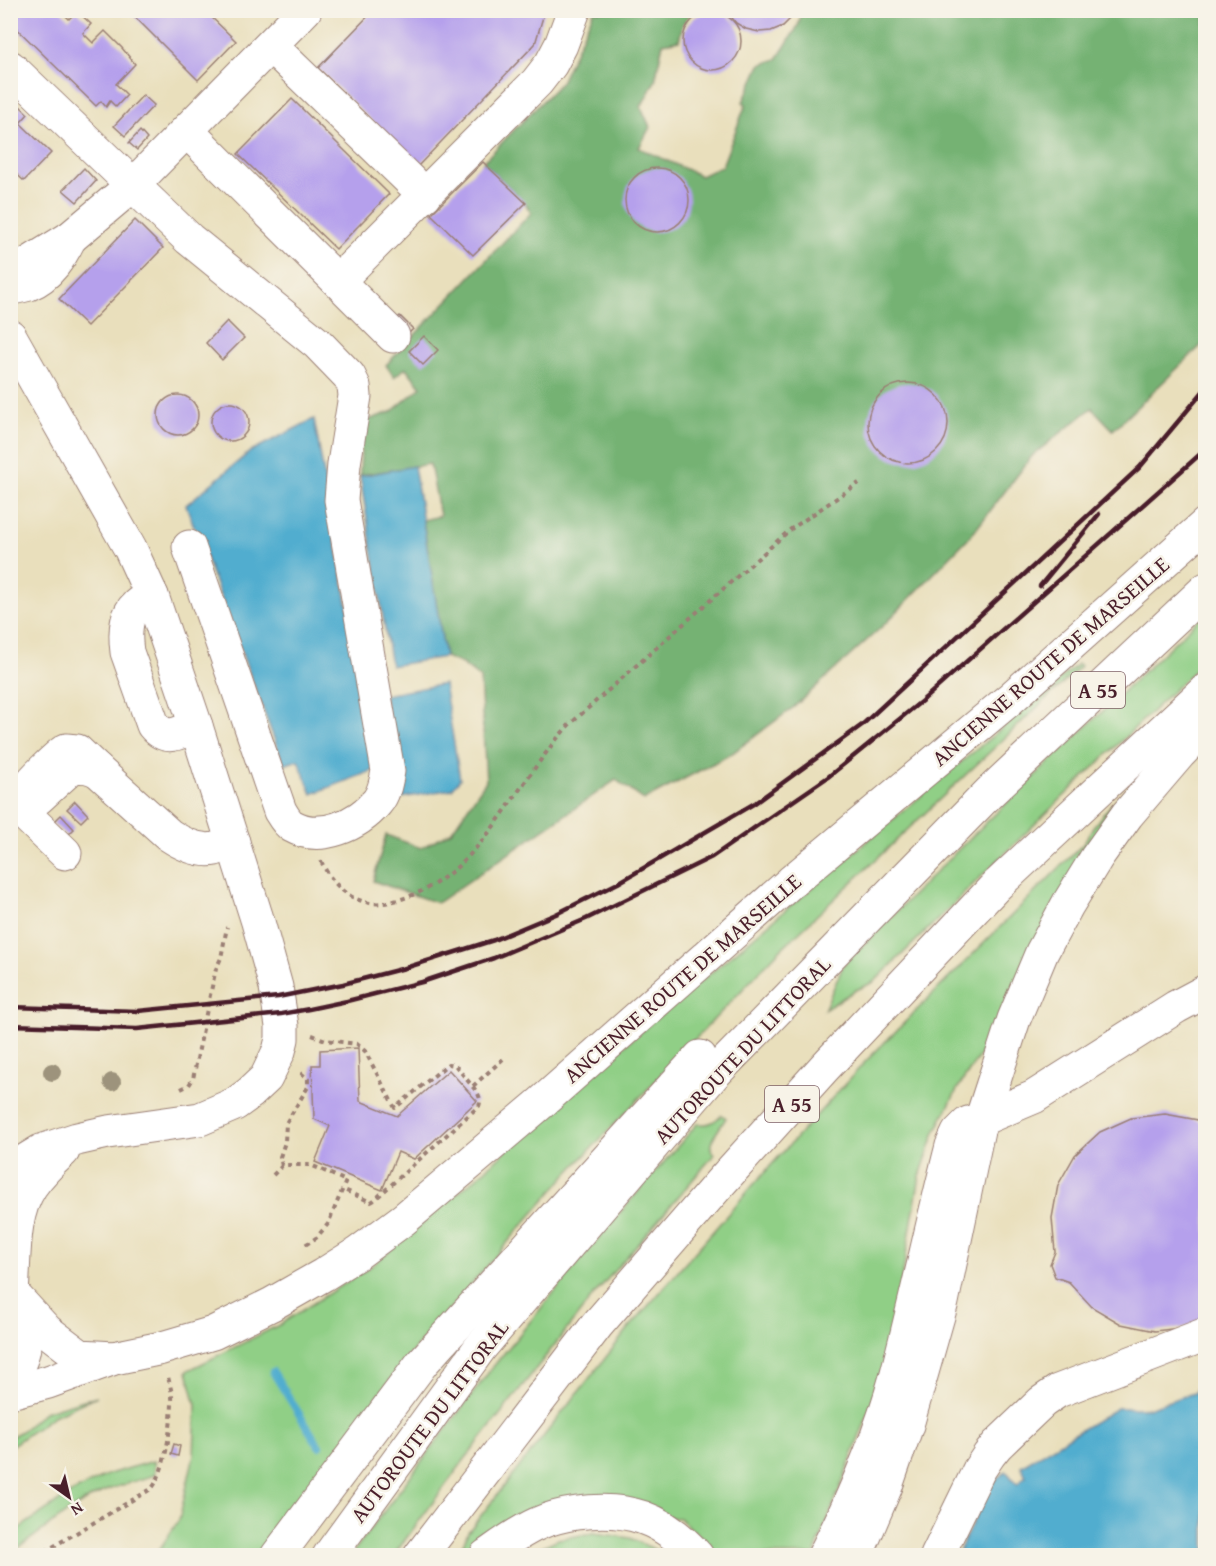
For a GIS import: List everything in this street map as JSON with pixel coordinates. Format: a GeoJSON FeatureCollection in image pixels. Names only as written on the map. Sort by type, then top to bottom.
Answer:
{"type":"FeatureCollection","features":[{"type":"Feature","properties":{"kind":"main road"},"geometry":{"type":"LineString","coordinates":[[10,275],[70,238],[134,184],[305,10]]}},
{"type":"Feature","properties":{"kind":"main road"},"geometry":{"type":"LineString","coordinates":[[338,281],[537,82],[551,64],[561,45],[573,10]]}},
{"type":"Feature","properties":{"kind":"main road"},"geometry":{"type":"LineString","coordinates":[[271,46],[425,195]]}},
{"type":"Feature","properties":{"kind":"main road"},"geometry":{"type":"LineString","coordinates":[[10,67],[189,239],[318,344],[349,376],[354,386],[355,396],[344,464],[341,500],[388,771],[386,785],[379,801],[360,818],[326,833],[304,831],[289,825],[280,811],[189,547]]}},
{"type":"Feature","properties":{"kind":"main road"},"geometry":{"type":"LineString","coordinates":[[187,131],[393,336]]}},
{"type":"Feature","properties":{"kind":"main road"},"geometry":{"type":"LineString","coordinates":[[10,288],[29,284],[40,278],[60,258],[70,238]]}},
{"type":"Feature","properties":{"kind":"main road"},"geometry":{"type":"LineString","coordinates":[[10,1173],[41,1151],[77,1139],[108,1132],[200,1119],[235,1104],[266,1078],[275,1062],[282,1039],[276,987],[196,726],[152,596],[130,548],[14,352]]}},
{"type":"Feature","properties":{"kind":"main road","name":"ANCIENNE ROUTE DE MARSEILLE"},"geometry":{"type":"LineString","coordinates":[[10,1392],[48,1382],[114,1358],[162,1348],[213,1333],[272,1304],[358,1253],[404,1219],[541,1103],[791,882],[1010,699],[1206,524]]}},
{"type":"Feature","properties":{"kind":"main road","name":"AUTOROUTE DU LITTORAL"},"geometry":{"type":"LineString","coordinates":[[329,1556],[480,1348],[714,1074],[990,792],[1206,589]]}},
{"type":"Feature","properties":{"kind":"main road","name":"A 55"},"geometry":{"type":"LineString","coordinates":[[420,1556],[597,1325],[744,1156],[996,886],[1206,690]]}},
{"type":"Feature","properties":{"kind":"main road"},"geometry":{"type":"LineString","coordinates":[[856,1556],[886,1486],[907,1425],[942,1302],[978,1130],[1014,1019],[1042,952],[1097,857],[1127,815],[1206,726]]}},
{"type":"Feature","properties":{"kind":"main road"},"geometry":{"type":"LineString","coordinates":[[65,853],[15,805],[38,798],[72,767],[86,766],[97,770],[169,835],[180,842],[213,849],[233,843]]}},
{"type":"Feature","properties":{"kind":"main road"},"geometry":{"type":"LineString","coordinates":[[277,1556],[422,1363],[707,1049],[990,792]]}},
{"type":"Feature","properties":{"kind":"main road"},"geometry":{"type":"LineString","coordinates":[[824,1556],[874,1445],[895,1378],[952,1146],[958,1133],[968,1123],[1034,1097],[1176,1007],[1206,991]]}},
{"type":"Feature","properties":{"kind":"main road"},"geometry":{"type":"LineString","coordinates":[[10,1380],[18,1370],[25,1346],[24,1321],[11,1292],[16,1229],[21,1209],[30,1188],[43,1170],[77,1139]]}},
{"type":"Feature","properties":{"kind":"main road","name":"ANCIENNE ROUTE DE MARSEILLE"},"geometry":{"type":"LineString","coordinates":[[11,1292],[47,1332],[80,1356],[114,1358]]}},
{"type":"Feature","properties":{"kind":"main road"},"geometry":{"type":"LineString","coordinates":[[937,1556],[989,1455],[1042,1402],[1058,1391],[1206,1334]]}},
{"type":"Feature","properties":{"kind":"main road"},"geometry":{"type":"LineString","coordinates":[[486,1556],[515,1535],[539,1523],[561,1515],[596,1510],[621,1511],[642,1516],[660,1524],[681,1539],[697,1556]]}},
{"type":"Feature","properties":{"kind":"path"},"geometry":{"type":"LineString","coordinates":[[313,831],[318,854],[327,873],[342,890],[358,900],[379,904],[403,899],[438,883],[462,863],[485,838],[545,753],[569,725],[791,529],[859,483]]}},
{"type":"Feature","properties":{"kind":"path"},"geometry":{"type":"LineString","coordinates":[[173,1091],[183,1089],[193,1079],[216,969],[221,958],[228,926]]}},
{"type":"Feature","properties":{"kind":"path"},"geometry":{"type":"LineString","coordinates":[[311,1035],[326,1040],[357,1044],[361,1047],[395,1108],[448,1064],[455,1065],[480,1097],[479,1106],[371,1202],[342,1190]]}},
{"type":"Feature","properties":{"kind":"path"},"geometry":{"type":"LineString","coordinates":[[473,1086],[503,1059]]}},
{"type":"Feature","properties":{"kind":"path"},"geometry":{"type":"LineString","coordinates":[[282,1166],[280,1157],[285,1142],[286,1123],[308,1087],[309,1079],[301,1073]]}},
{"type":"Feature","properties":{"kind":"path"},"geometry":{"type":"LineString","coordinates":[[273,1175],[282,1166],[311,1165],[346,1181],[328,1224],[316,1238],[305,1245]]}},
{"type":"Feature","properties":{"kind":"path"},"geometry":{"type":"LineString","coordinates":[[37,1556],[156,1484],[171,1420],[172,1393],[162,1348]]}},
{"type":"Feature","properties":{"kind":"green space"},"geometry":{"type":"Polygon","coordinates":[[[594,11],[692,11],[683,24],[679,40],[663,43],[655,81],[641,107],[650,127],[639,148],[701,176],[722,166],[746,104],[743,102],[760,65],[777,59],[798,26],[802,11],[1205,11],[1205,342],[1113,430],[1092,408],[1032,456],[974,532],[887,622],[794,707],[731,754],[644,800],[616,780],[437,903],[373,881],[386,835],[421,848],[452,831],[486,781],[480,678],[462,664],[445,657],[423,520],[440,516],[430,464],[360,475],[362,422],[391,412],[421,387],[406,368],[394,377],[386,365],[531,213],[525,203],[483,162],[561,82],[594,11]]]}},
{"type":"Feature","properties":{"kind":"green space"},"geometry":{"type":"Polygon","coordinates":[[[1205,613],[1205,660],[874,982],[854,991],[824,1010],[844,964],[968,840],[1205,613]]]}},
{"type":"Feature","properties":{"kind":"green space"},"geometry":{"type":"Polygon","coordinates":[[[1078,664],[1081,666],[779,951],[568,1173],[407,1358],[257,1555],[155,1556],[179,1520],[194,1455],[196,1405],[187,1371],[279,1325],[369,1268],[476,1178],[587,1077],[1078,664]]]}},
{"type":"Feature","properties":{"kind":"green space"},"geometry":{"type":"Polygon","coordinates":[[[1145,772],[995,1032],[958,1088],[935,1132],[920,1176],[886,1368],[814,1555],[717,1555],[707,1542],[679,1518],[531,1511],[499,1526],[458,1556],[468,1532],[629,1328],[754,1184],[865,1062],[1084,843],[1103,814],[1145,772]]]}},
{"type":"Feature","properties":{"kind":"green space"},"geometry":{"type":"Polygon","coordinates":[[[722,1115],[726,1118],[713,1138],[711,1150],[714,1155],[593,1296],[462,1463],[394,1555],[351,1555],[492,1368],[611,1223],[698,1123],[708,1124],[722,1115]]]}},
{"type":"Feature","properties":{"kind":"green space"},"geometry":{"type":"Polygon","coordinates":[[[97,1396],[54,1416],[11,1446],[11,1437],[44,1412],[97,1396]]]}},
{"type":"Feature","properties":{"kind":"green space"},"geometry":{"type":"Polygon","coordinates":[[[154,1461],[155,1475],[92,1497],[11,1553],[11,1534],[71,1493],[109,1474],[154,1461]]]}},
{"type":"Feature","properties":{"kind":"green space"},"geometry":{"type":"Polygon","coordinates":[[[594,1533],[630,1538],[664,1555],[524,1555],[558,1539],[594,1533]]]}},
{"type":"Feature","properties":{"kind":"water"},"geometry":{"type":"Polygon","coordinates":[[[314,419],[377,769],[312,794],[298,760],[284,765],[186,505],[251,451],[314,419]]]}},
{"type":"Feature","properties":{"kind":"water"},"geometry":{"type":"Polygon","coordinates":[[[414,466],[445,657],[391,666],[360,476],[414,466]]]}},
{"type":"Feature","properties":{"kind":"water"},"geometry":{"type":"Polygon","coordinates":[[[444,684],[460,779],[452,789],[402,798],[384,695],[444,684]]]}},
{"type":"Feature","properties":{"kind":"water"},"geometry":{"type":"Polygon","coordinates":[[[1205,1376],[1205,1555],[957,1555],[992,1483],[1006,1471],[1017,1484],[1026,1476],[1021,1466],[1117,1408],[1148,1408],[1194,1393],[1205,1376]]]}},
{"type":"Feature","properties":{"kind":"building"},"geometry":{"type":"Polygon","coordinates":[[[10,10],[60,10],[69,19],[77,11],[91,24],[83,33],[93,43],[105,31],[135,64],[116,84],[127,95],[116,107],[110,101],[106,107],[101,101],[96,106],[10,22],[10,10]]]}},
{"type":"Feature","properties":{"kind":"building"},"geometry":{"type":"Polygon","coordinates":[[[128,10],[204,10],[236,41],[198,80],[128,10]]]}},
{"type":"Feature","properties":{"kind":"building"},"geometry":{"type":"Polygon","coordinates":[[[374,10],[545,10],[535,44],[418,166],[318,68],[374,10]]]}},
{"type":"Feature","properties":{"kind":"building"},"geometry":{"type":"Polygon","coordinates":[[[726,10],[797,10],[783,26],[771,31],[759,32],[746,29],[736,23],[726,10]]]}},
{"type":"Feature","properties":{"kind":"building"},"geometry":{"type":"Polygon","coordinates":[[[706,12],[718,12],[733,20],[741,35],[741,47],[733,62],[718,70],[706,70],[691,62],[683,47],[683,35],[691,20],[706,12]]]}},
{"type":"Feature","properties":{"kind":"building"},"geometry":{"type":"Polygon","coordinates":[[[143,95],[154,105],[125,136],[114,126],[143,95]]]}},
{"type":"Feature","properties":{"kind":"building"},"geometry":{"type":"Polygon","coordinates":[[[292,99],[389,194],[336,249],[238,154],[292,99]]]}},
{"type":"Feature","properties":{"kind":"building"},"geometry":{"type":"Polygon","coordinates":[[[20,106],[28,114],[20,123],[51,153],[24,181],[10,168],[10,114],[12,115],[20,106]]]}},
{"type":"Feature","properties":{"kind":"building"},"geometry":{"type":"Polygon","coordinates":[[[140,131],[147,139],[137,150],[129,143],[140,131]]]}},
{"type":"Feature","properties":{"kind":"building"},"geometry":{"type":"Polygon","coordinates":[[[483,162],[526,203],[473,255],[431,214],[483,162]]]}},
{"type":"Feature","properties":{"kind":"building"},"geometry":{"type":"Polygon","coordinates":[[[84,168],[96,181],[77,202],[63,190],[84,168]]]}},
{"type":"Feature","properties":{"kind":"building"},"geometry":{"type":"Polygon","coordinates":[[[657,168],[675,174],[683,182],[689,200],[683,218],[675,226],[657,232],[639,226],[631,218],[625,200],[631,182],[639,174],[657,168]]]}},
{"type":"Feature","properties":{"kind":"building"},"geometry":{"type":"Polygon","coordinates":[[[135,220],[163,248],[87,326],[59,299],[135,220]]]}},
{"type":"Feature","properties":{"kind":"building"},"geometry":{"type":"Polygon","coordinates":[[[400,316],[413,329],[405,337],[391,324],[400,316]]]}},
{"type":"Feature","properties":{"kind":"building"},"geometry":{"type":"Polygon","coordinates":[[[227,321],[244,338],[222,360],[206,343],[227,321]]]}},
{"type":"Feature","properties":{"kind":"building"},"geometry":{"type":"Polygon","coordinates":[[[424,336],[438,350],[423,365],[409,351],[424,336]]]}},
{"type":"Feature","properties":{"kind":"building"},"geometry":{"type":"Polygon","coordinates":[[[908,383],[923,386],[936,395],[945,408],[948,423],[945,438],[936,451],[923,460],[908,463],[893,460],[880,451],[871,438],[868,423],[871,408],[880,395],[893,386],[908,383]]]}},
{"type":"Feature","properties":{"kind":"building"},"geometry":{"type":"Polygon","coordinates":[[[178,395],[186,396],[192,401],[197,407],[197,423],[192,429],[186,434],[178,435],[170,434],[164,429],[159,423],[158,415],[159,407],[164,401],[170,396],[178,395]]]}},
{"type":"Feature","properties":{"kind":"building"},"geometry":{"type":"Polygon","coordinates":[[[230,403],[243,409],[249,422],[243,435],[230,441],[217,435],[211,422],[217,409],[230,403]]]}},
{"type":"Feature","properties":{"kind":"building"},"geometry":{"type":"Polygon","coordinates":[[[75,801],[88,815],[81,822],[67,809],[75,801]]]}},
{"type":"Feature","properties":{"kind":"building"},"geometry":{"type":"Polygon","coordinates":[[[61,815],[74,829],[67,836],[53,823],[61,815]]]}},
{"type":"Feature","properties":{"kind":"building"},"geometry":{"type":"Polygon","coordinates":[[[358,1048],[360,1101],[397,1116],[449,1070],[477,1101],[414,1159],[398,1152],[382,1190],[315,1162],[330,1126],[314,1119],[312,1065],[320,1065],[320,1050],[358,1048]]]}},
{"type":"Feature","properties":{"kind":"building"},"geometry":{"type":"Polygon","coordinates":[[[1165,1114],[1198,1120],[1206,1125],[1206,1320],[1188,1327],[1155,1331],[1121,1324],[1092,1307],[1069,1282],[1055,1277],[1050,1264],[1055,1252],[1052,1218],[1058,1185],[1075,1155],[1100,1132],[1131,1118],[1165,1114]]]}},
{"type":"Feature","properties":{"kind":"building"},"geometry":{"type":"Polygon","coordinates":[[[174,1444],[180,1446],[178,1456],[171,1454],[174,1444]]]}},
{"type":"Feature","properties":{"kind":"waterway"},"geometry":{"type":"LineString","coordinates":[[273,1372],[319,1446]]}},
{"type":"Feature","properties":{"kind":"railway"},"geometry":{"type":"LineString","coordinates":[[10,1007],[138,1011],[278,997],[343,984],[405,968],[494,940],[556,914],[618,883],[755,803],[862,725],[1140,467],[1206,388]]}},
{"type":"Feature","properties":{"kind":"railway"},"geometry":{"type":"LineString","coordinates":[[10,1025],[137,1029],[309,1009],[422,982],[494,958],[586,919],[712,857],[828,777],[923,700],[1206,449]]}},
{"type":"Feature","properties":{"kind":"railway"},"geometry":{"type":"LineString","coordinates":[[1040,586],[1099,514]]}}]}
